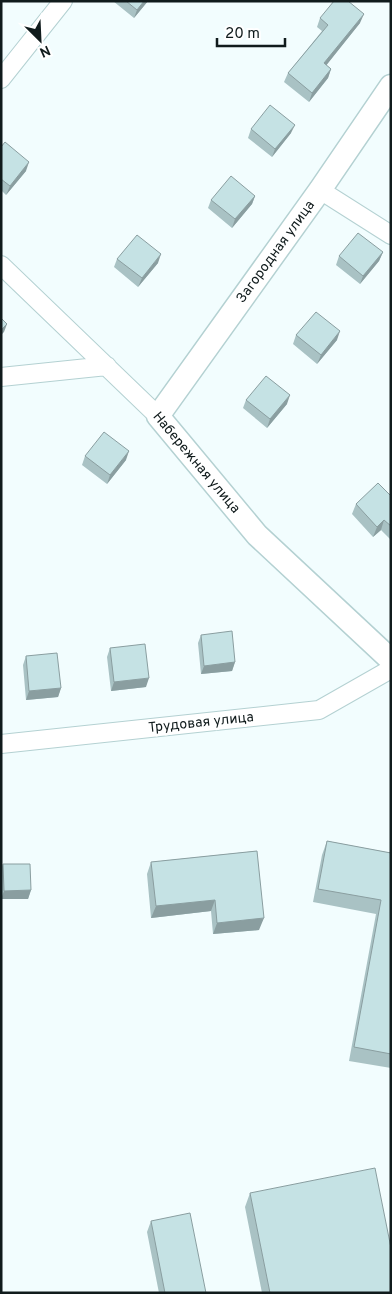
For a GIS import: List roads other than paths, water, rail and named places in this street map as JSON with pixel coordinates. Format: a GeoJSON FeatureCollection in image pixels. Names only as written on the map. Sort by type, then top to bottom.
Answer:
{"type":"FeatureCollection","features":[{"type":"Feature","properties":{"kind":"street"},"geometry":{"type":"LineString","coordinates":[[1,79],[63,1]]}},
{"type":"Feature","properties":{"kind":"street","name":"Загородная улица"},"geometry":{"type":"LineString","coordinates":[[158,416],[320,190],[391,86]]}},
{"type":"Feature","properties":{"kind":"street"},"geometry":{"type":"LineString","coordinates":[[320,190],[391,235]]}},
{"type":"Feature","properties":{"kind":"street","name":"Набережная улица"},"geometry":{"type":"LineString","coordinates":[[1,265],[158,416],[257,535],[391,660]]}},
{"type":"Feature","properties":{"kind":"street"},"geometry":{"type":"LineString","coordinates":[[1,377],[107,366]]}},
{"type":"Feature","properties":{"kind":"street","name":"Трудовая улица"},"geometry":{"type":"LineString","coordinates":[[1,744],[319,710],[391,669]]}}]}
